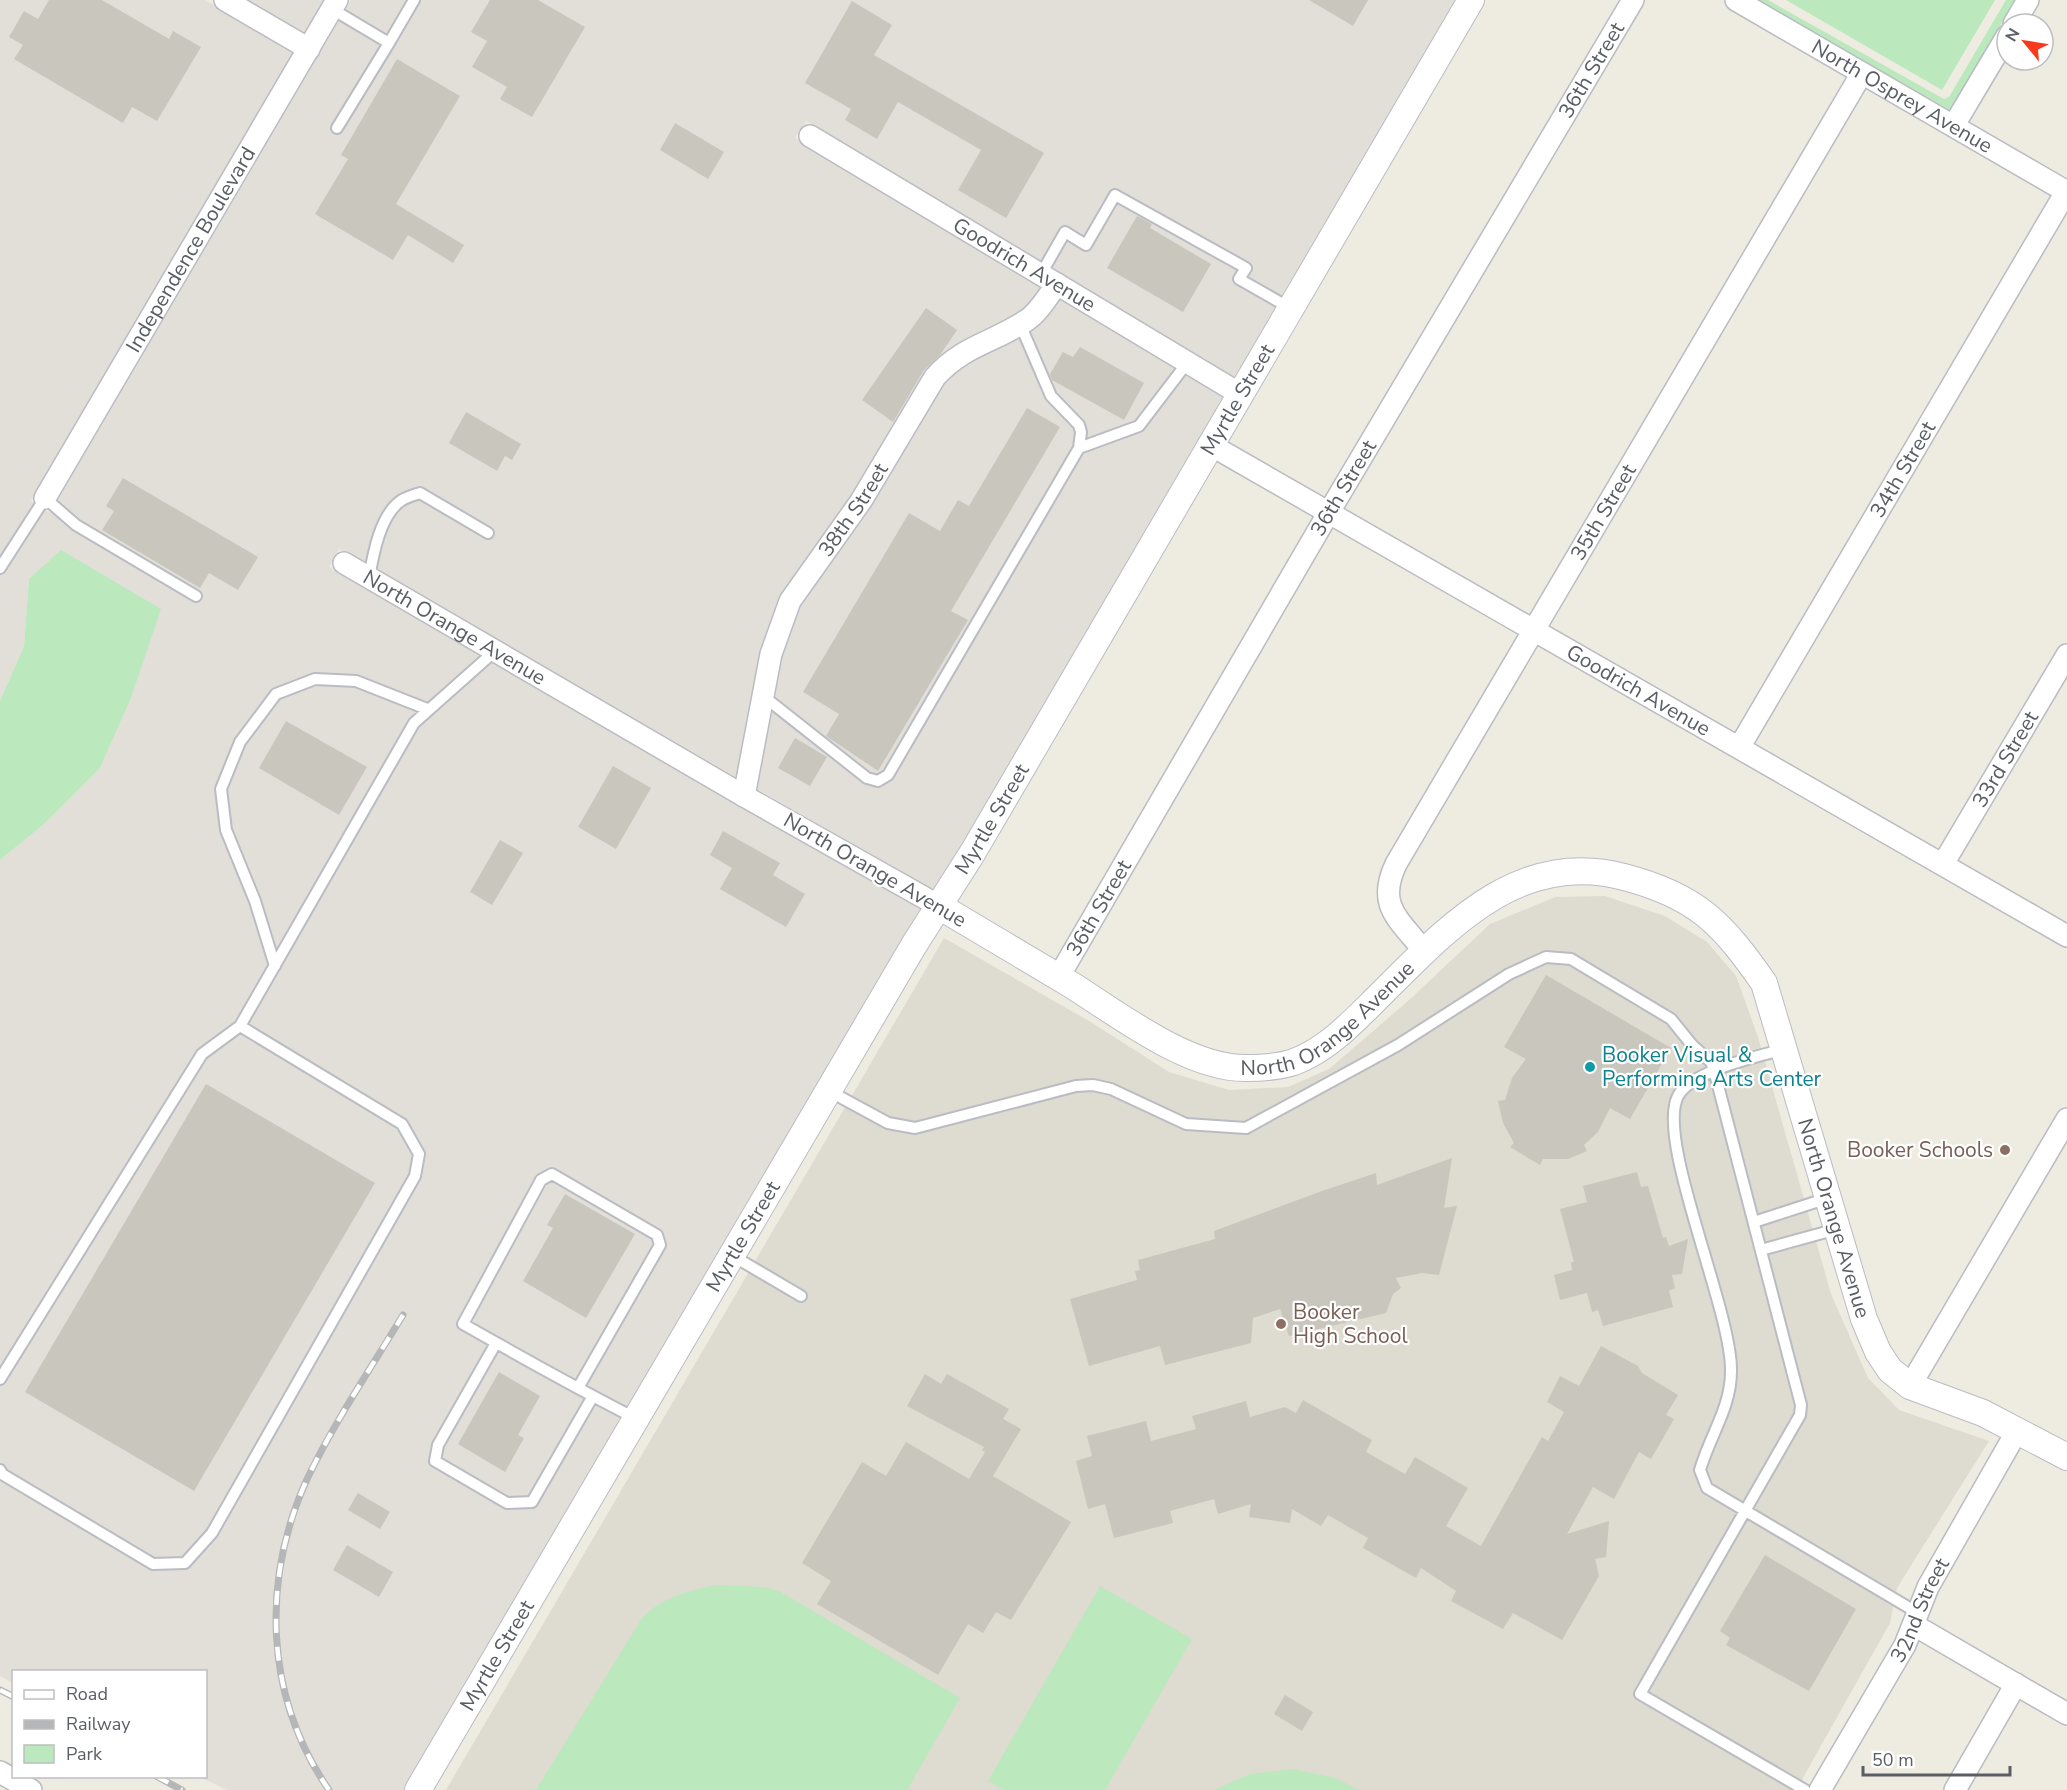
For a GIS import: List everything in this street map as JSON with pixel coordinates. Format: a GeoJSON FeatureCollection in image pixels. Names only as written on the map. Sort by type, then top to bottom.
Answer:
{"type":"FeatureCollection","features":[{"type":"Feature","properties":{"kind":"street"},"geometry":{"type":"LineString","coordinates":[[225,0],[309,49]]}},
{"type":"Feature","properties":{"kind":"street","name":"Myrtle Street"},"geometry":{"type":"LineString","coordinates":[[418,1790],[1471,0]]}},
{"type":"Feature","properties":{"kind":"street","name":"36th Street"},"geometry":{"type":"LineString","coordinates":[[1059,978],[1329,512],[1633,0]]}},
{"type":"Feature","properties":{"kind":"street","name":"North Osprey Avenue"},"geometry":{"type":"LineString","coordinates":[[1736,0],[2067,192]]}},
{"type":"Feature","properties":{"kind":"street","name":"Independence Boulevard"},"geometry":{"type":"LineString","coordinates":[[45,498],[335,4]]}},
{"type":"Feature","properties":{"kind":"street"},"geometry":{"type":"LineString","coordinates":[[1954,125],[1995,56]]}},
{"type":"Feature","properties":{"kind":"street","name":"35th Street"},"geometry":{"type":"LineString","coordinates":[[1424,951],[1394,913],[1387,896],[1388,881],[1862,73]]}},
{"type":"Feature","properties":{"kind":"street","name":"Goodrich Avenue"},"geometry":{"type":"LineString","coordinates":[[810,136],[1239,394]]}},
{"type":"Feature","properties":{"kind":"street","name":"34th Street"},"geometry":{"type":"LineString","coordinates":[[1740,746],[2067,192]]}},
{"type":"Feature","properties":{"kind":"street","name":"38th Street"},"geometry":{"type":"LineString","coordinates":[[744,796],[771,654],[790,601],[861,501],[935,377],[949,362],[968,349],[1020,324],[1033,315],[1049,279]]}},
{"type":"Feature","properties":{"kind":"street","name":"Goodrich Avenue"},"geometry":{"type":"LineString","coordinates":[[1209,444],[1533,631],[1740,746],[2067,936]]}},
{"type":"Feature","properties":{"kind":"street","name":"North Orange Avenue"},"geometry":{"type":"LineString","coordinates":[[344,563],[744,796],[939,906],[1192,1055],[1215,1064],[1243,1068],[1269,1067],[1293,1062],[1337,1037],[1469,910],[1513,885],[1562,871],[1610,873],[1661,886],[1704,910],[1735,940],[1764,983],[1864,1319],[1878,1352],[1890,1370],[1910,1386],[1983,1413],[2067,1458]]}},
{"type":"Feature","properties":{"kind":"street","name":"33rd Street"},"geometry":{"type":"LineString","coordinates":[[1943,864],[2067,655]]}},
{"type":"Feature","properties":{"kind":"street"},"geometry":{"type":"LineString","coordinates":[[1910,1386],[2067,1119]]}},
{"type":"Feature","properties":{"kind":"street","name":"32nd Street"},"geometry":{"type":"LineString","coordinates":[[1820,1790],[1905,1645],[1929,1587],[2018,1431]]}},
{"type":"Feature","properties":{"kind":"street"},"geometry":{"type":"LineString","coordinates":[[1916,1619],[2067,1714]]}},
{"type":"Feature","properties":{"kind":"street"},"geometry":{"type":"LineString","coordinates":[[1955,1790],[2016,1684]]}},
{"type":"Feature","properties":{"kind":"street"},"geometry":{"type":"LineString","coordinates":[[0,1772],[31,1790]]}},
{"type":"Feature","properties":{"kind":"lane"},"geometry":{"type":"LineString","coordinates":[[338,128],[414,0]]}},
{"type":"Feature","properties":{"kind":"lane"},"geometry":{"type":"LineString","coordinates":[[335,4],[389,43]]}},
{"type":"Feature","properties":{"kind":"lane"},"geometry":{"type":"LineString","coordinates":[[1049,279],[1065,232],[1086,245],[1115,195],[1246,268],[1239,279],[1290,308]]}},
{"type":"Feature","properties":{"kind":"lane"},"geometry":{"type":"LineString","coordinates":[[763,696],[857,771],[873,781],[883,780],[910,741],[1079,448],[1081,432],[1079,425],[1051,396],[1020,324]]}},
{"type":"Feature","properties":{"kind":"lane"},"geometry":{"type":"LineString","coordinates":[[1079,448],[1139,426],[1187,363]]}},
{"type":"Feature","properties":{"kind":"lane"},"geometry":{"type":"LineString","coordinates":[[369,578],[372,559],[387,517],[400,500],[420,493],[488,533]]}},
{"type":"Feature","properties":{"kind":"lane"},"geometry":{"type":"LineString","coordinates":[[0,568],[45,498],[76,525],[196,597]]}},
{"type":"Feature","properties":{"kind":"lane"},"geometry":{"type":"LineString","coordinates":[[0,1379],[202,1054],[240,1026],[414,723],[495,651]]}},
{"type":"Feature","properties":{"kind":"lane"},"geometry":{"type":"LineString","coordinates":[[274,966],[255,901],[226,830],[221,789],[240,742],[276,694],[315,679],[356,681],[428,709]]}},
{"type":"Feature","properties":{"kind":"lane"},"geometry":{"type":"LineString","coordinates":[[829,1091],[888,1123],[915,1128],[1076,1086],[1093,1085],[1111,1089],[1186,1124],[1246,1128],[1398,1045],[1509,974],[1546,957],[1571,959],[1671,1019],[1692,1045],[1711,1062],[1714,1070],[1800,1396],[1800,1415],[1640,1694],[1805,1790]]}},
{"type":"Feature","properties":{"kind":"lane"},"geometry":{"type":"LineString","coordinates":[[0,1470],[2,1474],[153,1564],[185,1563],[212,1533],[416,1176],[419,1154],[402,1124],[240,1026]]}},
{"type":"Feature","properties":{"kind":"lane"},"geometry":{"type":"LineString","coordinates":[[1785,1049],[1714,1070],[1696,1080],[1678,1095],[1674,1128],[1700,1241],[1726,1325],[1731,1369],[1730,1395],[1700,1470],[1707,1488],[1717,1495],[1916,1619]]}},
{"type":"Feature","properties":{"kind":"lane"},"geometry":{"type":"LineString","coordinates":[[578,1388],[660,1245],[657,1235],[552,1174],[541,1180],[463,1324],[578,1388],[638,1419]]}},
{"type":"Feature","properties":{"kind":"lane"},"geometry":{"type":"LineString","coordinates":[[1754,1222],[1828,1198]]}},
{"type":"Feature","properties":{"kind":"lane"},"geometry":{"type":"LineString","coordinates":[[1761,1251],[1837,1229]]}},
{"type":"Feature","properties":{"kind":"lane"},"geometry":{"type":"LineString","coordinates":[[733,1256],[801,1296]]}},
{"type":"Feature","properties":{"kind":"lane"},"geometry":{"type":"LineString","coordinates":[[496,1343],[438,1445],[435,1461],[507,1503],[532,1502],[593,1396]]}},
{"type":"Feature","properties":{"kind":"shaded area"},"geometry":{"type":"Polygon","coordinates":[[[0,0],[205,0],[294,52],[31,501],[50,513],[351,0],[1457,0],[1235,379],[806,121],[795,138],[1224,397],[935,891],[339,549],[329,567],[738,804],[924,908],[404,1790],[227,1790],[202,1778],[207,1778],[207,1670],[12,1670],[12,1682],[0,1676],[0,860],[44,824],[100,768],[131,698],[160,609],[29,579],[24,646],[0,701],[0,0]]]}},
{"type":"Feature","properties":{"kind":"shaded area"},"geometry":{"type":"Polygon","coordinates":[[[246,0],[324,0],[304,34],[246,0]]]}},
{"type":"Feature","properties":{"kind":"shaded area","name":"Booker High School"},"geometry":{"type":"Polygon","coordinates":[[[1605,896],[1665,916],[1707,942],[1736,976],[1758,1037],[1831,1294],[1868,1378],[1899,1410],[1989,1441],[1897,1588],[1890,1623],[1796,1790],[446,1790],[944,938],[1089,1021],[1169,1072],[1229,1090],[1288,1087],[1329,1069],[1408,1001],[1490,924],[1555,897],[1605,896]]]}},
{"type":"Feature","properties":{"kind":"green space"},"geometry":{"type":"Polygon","coordinates":[[[1756,0],[1768,0],[1944,99],[1949,97],[1995,19],[1995,34],[1950,110],[1756,0]]]}},
{"type":"Feature","properties":{"kind":"green space"},"geometry":{"type":"Polygon","coordinates":[[[1786,0],[1995,0],[1942,90],[1786,0]]]}},
{"type":"Feature","properties":{"kind":"green space"},"geometry":{"type":"Polygon","coordinates":[[[2006,0],[2015,0],[2008,12],[1999,12],[2006,0]]]}},
{"type":"Feature","properties":{"kind":"green space"},"geometry":{"type":"Polygon","coordinates":[[[61,550],[161,609],[131,698],[100,768],[44,824],[0,860],[0,701],[24,646],[29,579],[61,550]]]}},
{"type":"Feature","properties":{"kind":"green space"},"geometry":{"type":"Polygon","coordinates":[[[717,1585],[764,1587],[779,1591],[960,1698],[907,1790],[536,1790],[642,1618],[658,1605],[676,1596],[717,1585]]]}},
{"type":"Feature","properties":{"kind":"green space"},"geometry":{"type":"Polygon","coordinates":[[[1100,1586],[1192,1639],[1105,1790],[1004,1790],[988,1781],[1100,1586]]]}},
{"type":"Feature","properties":{"kind":"green space"},"geometry":{"type":"Polygon","coordinates":[[[1293,1769],[1335,1778],[1359,1790],[1214,1790],[1250,1774],[1293,1769]]]}},
{"type":"Feature","properties":{"kind":"building"},"geometry":{"type":"Polygon","coordinates":[[[49,0],[102,0],[169,39],[173,31],[201,47],[157,121],[132,107],[123,123],[14,59],[23,45],[9,37],[24,11],[38,19],[49,0]]]}},
{"type":"Feature","properties":{"kind":"building"},"geometry":{"type":"Polygon","coordinates":[[[490,0],[538,0],[585,27],[532,117],[500,99],[507,87],[472,67],[487,41],[471,32],[490,0]]]}},
{"type":"Feature","properties":{"kind":"building"},"geometry":{"type":"Polygon","coordinates":[[[1309,0],[1368,0],[1353,26],[1309,0]]]}},
{"type":"Feature","properties":{"kind":"building"},"geometry":{"type":"Polygon","coordinates":[[[852,1],[892,25],[874,55],[1044,153],[1006,218],[958,190],[981,150],[898,102],[877,139],[845,120],[851,109],[805,83],[852,1]]]}},
{"type":"Feature","properties":{"kind":"building"},"geometry":{"type":"Polygon","coordinates":[[[397,59],[460,96],[396,204],[464,245],[453,263],[408,235],[393,260],[315,214],[348,159],[341,155],[397,59]]]}},
{"type":"Feature","properties":{"kind":"building"},"geometry":{"type":"Polygon","coordinates":[[[675,123],[724,152],[708,179],[660,150],[675,123]]]}},
{"type":"Feature","properties":{"kind":"building"},"geometry":{"type":"Polygon","coordinates":[[[1137,216],[1152,224],[1150,228],[1211,264],[1183,312],[1107,268],[1137,216]]]}},
{"type":"Feature","properties":{"kind":"building"},"geometry":{"type":"Polygon","coordinates":[[[926,308],[957,330],[940,355],[924,370],[893,422],[862,400],[926,308]]]}},
{"type":"Feature","properties":{"kind":"building"},"geometry":{"type":"Polygon","coordinates":[[[1080,347],[1144,383],[1124,420],[1052,380],[1050,374],[1063,352],[1073,357],[1080,347]]]}},
{"type":"Feature","properties":{"kind":"building"},"geometry":{"type":"Polygon","coordinates":[[[1027,408],[1060,427],[951,611],[968,620],[878,771],[826,736],[839,714],[803,692],[909,513],[940,531],[958,500],[969,506],[1027,408]]]}},
{"type":"Feature","properties":{"kind":"building"},"geometry":{"type":"Polygon","coordinates":[[[466,412],[521,444],[512,460],[505,456],[497,471],[449,443],[466,412]]]}},
{"type":"Feature","properties":{"kind":"building"},"geometry":{"type":"Polygon","coordinates":[[[123,478],[258,557],[238,590],[209,573],[200,588],[102,530],[114,511],[106,506],[123,478]]]}},
{"type":"Feature","properties":{"kind":"building"},"geometry":{"type":"Polygon","coordinates":[[[286,721],[367,767],[339,815],[259,768],[286,721]]]}},
{"type":"Feature","properties":{"kind":"building"},"geometry":{"type":"Polygon","coordinates":[[[795,738],[827,757],[810,786],[778,768],[795,738]]]}},
{"type":"Feature","properties":{"kind":"building"},"geometry":{"type":"Polygon","coordinates":[[[613,766],[651,788],[616,849],[578,827],[613,766]]]}},
{"type":"Feature","properties":{"kind":"building"},"geometry":{"type":"Polygon","coordinates":[[[723,831],[780,863],[773,875],[805,894],[786,927],[720,889],[732,868],[710,855],[723,831]]]}},
{"type":"Feature","properties":{"kind":"building"},"geometry":{"type":"Polygon","coordinates":[[[500,840],[523,853],[492,905],[470,892],[500,840]]]}},
{"type":"Feature","properties":{"kind":"building","name":"Booker Visual & Performing Arts Center"},"geometry":{"type":"Polygon","coordinates":[[[1546,975],[1671,1048],[1630,1119],[1610,1108],[1598,1132],[1584,1145],[1587,1151],[1568,1159],[1543,1159],[1540,1165],[1510,1147],[1514,1143],[1503,1123],[1498,1101],[1505,1100],[1512,1078],[1526,1059],[1504,1047],[1546,975]]]}},
{"type":"Feature","properties":{"kind":"building"},"geometry":{"type":"Polygon","coordinates":[[[206,1084],[375,1183],[194,1491],[25,1392],[206,1084]]]}},
{"type":"Feature","properties":{"kind":"building"},"geometry":{"type":"Polygon","coordinates":[[[1452,1158],[1444,1208],[1457,1206],[1439,1275],[1422,1273],[1396,1278],[1401,1288],[1393,1294],[1386,1313],[1289,1336],[1280,1309],[1253,1318],[1251,1343],[1165,1365],[1160,1346],[1089,1366],[1070,1299],[1137,1280],[1135,1271],[1140,1270],[1138,1260],[1215,1239],[1214,1231],[1376,1173],[1377,1185],[1452,1158]]]}},
{"type":"Feature","properties":{"kind":"building"},"geometry":{"type":"Polygon","coordinates":[[[1637,1172],[1641,1187],[1648,1186],[1663,1238],[1666,1237],[1669,1246],[1688,1239],[1682,1274],[1672,1275],[1675,1288],[1669,1291],[1673,1307],[1603,1326],[1598,1310],[1592,1312],[1587,1293],[1560,1300],[1554,1275],[1572,1270],[1571,1262],[1574,1262],[1560,1209],[1587,1202],[1583,1186],[1637,1172]]]}},
{"type":"Feature","properties":{"kind":"building"},"geometry":{"type":"Polygon","coordinates":[[[565,1194],[635,1234],[586,1318],[523,1281],[553,1228],[547,1225],[565,1194]]]}},
{"type":"Feature","properties":{"kind":"building"},"geometry":{"type":"Polygon","coordinates":[[[1601,1346],[1638,1366],[1642,1373],[1678,1395],[1666,1415],[1674,1419],[1651,1459],[1639,1452],[1614,1499],[1593,1487],[1567,1534],[1609,1521],[1606,1557],[1595,1559],[1599,1576],[1562,1640],[1513,1613],[1503,1629],[1451,1601],[1456,1591],[1421,1568],[1416,1578],[1363,1548],[1368,1538],[1328,1515],[1321,1526],[1292,1509],[1290,1523],[1249,1517],[1251,1504],[1218,1514],[1214,1499],[1170,1511],[1173,1523],[1114,1538],[1105,1504],[1088,1509],[1076,1461],[1092,1456],[1087,1436],[1146,1421],[1151,1441],[1196,1429],[1192,1416],[1246,1401],[1250,1417],[1285,1407],[1296,1413],[1303,1400],[1372,1440],[1366,1452],[1405,1474],[1415,1457],[1468,1488],[1446,1526],[1481,1546],[1542,1437],[1548,1441],[1564,1412],[1547,1402],[1560,1376],[1579,1386],[1601,1346]]]}},
{"type":"Feature","properties":{"kind":"building"},"geometry":{"type":"Polygon","coordinates":[[[499,1372],[540,1396],[518,1435],[524,1438],[505,1472],[458,1444],[499,1372]]]}},
{"type":"Feature","properties":{"kind":"building"},"geometry":{"type":"Polygon","coordinates":[[[925,1374],[941,1384],[947,1374],[1009,1409],[1003,1419],[1021,1429],[993,1476],[1071,1522],[1011,1620],[996,1612],[983,1633],[968,1624],[938,1675],[817,1604],[831,1581],[802,1563],[862,1462],[886,1476],[906,1442],[969,1479],[985,1452],[982,1450],[984,1447],[907,1406],[925,1374]]]}},
{"type":"Feature","properties":{"kind":"building"},"geometry":{"type":"Polygon","coordinates":[[[358,1493],[390,1512],[380,1529],[348,1510],[358,1493]]]}},
{"type":"Feature","properties":{"kind":"building"},"geometry":{"type":"Polygon","coordinates":[[[347,1545],[393,1572],[379,1597],[333,1570],[347,1545]]]}},
{"type":"Feature","properties":{"kind":"building"},"geometry":{"type":"Polygon","coordinates":[[[1765,1555],[1856,1609],[1809,1691],[1726,1645],[1730,1638],[1720,1631],[1765,1555]]]}},
{"type":"Feature","properties":{"kind":"building"},"geometry":{"type":"Polygon","coordinates":[[[1285,1695],[1313,1712],[1302,1731],[1274,1714],[1285,1695]]]}},
{"type":"Feature","properties":{"kind":"railway"},"geometry":{"type":"LineString","coordinates":[[329,1790],[308,1754],[292,1716],[281,1677],[276,1636],[277,1596],[282,1556],[293,1516],[308,1477],[341,1415],[403,1315]]}},
{"type":"Feature","properties":{"kind":"railway"},"geometry":{"type":"LineString","coordinates":[[0,1690],[12,1696]]}},
{"type":"Feature","properties":{"kind":"railway"},"geometry":{"type":"LineString","coordinates":[[160,1778],[182,1790]]}},
{"type":"Feature","properties":{"kind":"place","name":"Booker Visual & Performing Arts Center"},"geometry":{"type":"Point","coordinates":[1590,1067]}},
{"type":"Feature","properties":{"kind":"place","name":"Booker Schools"},"geometry":{"type":"Point","coordinates":[2005,1150]}},
{"type":"Feature","properties":{"kind":"place","name":"Booker High School"},"geometry":{"type":"Point","coordinates":[1281,1324]}}]}
